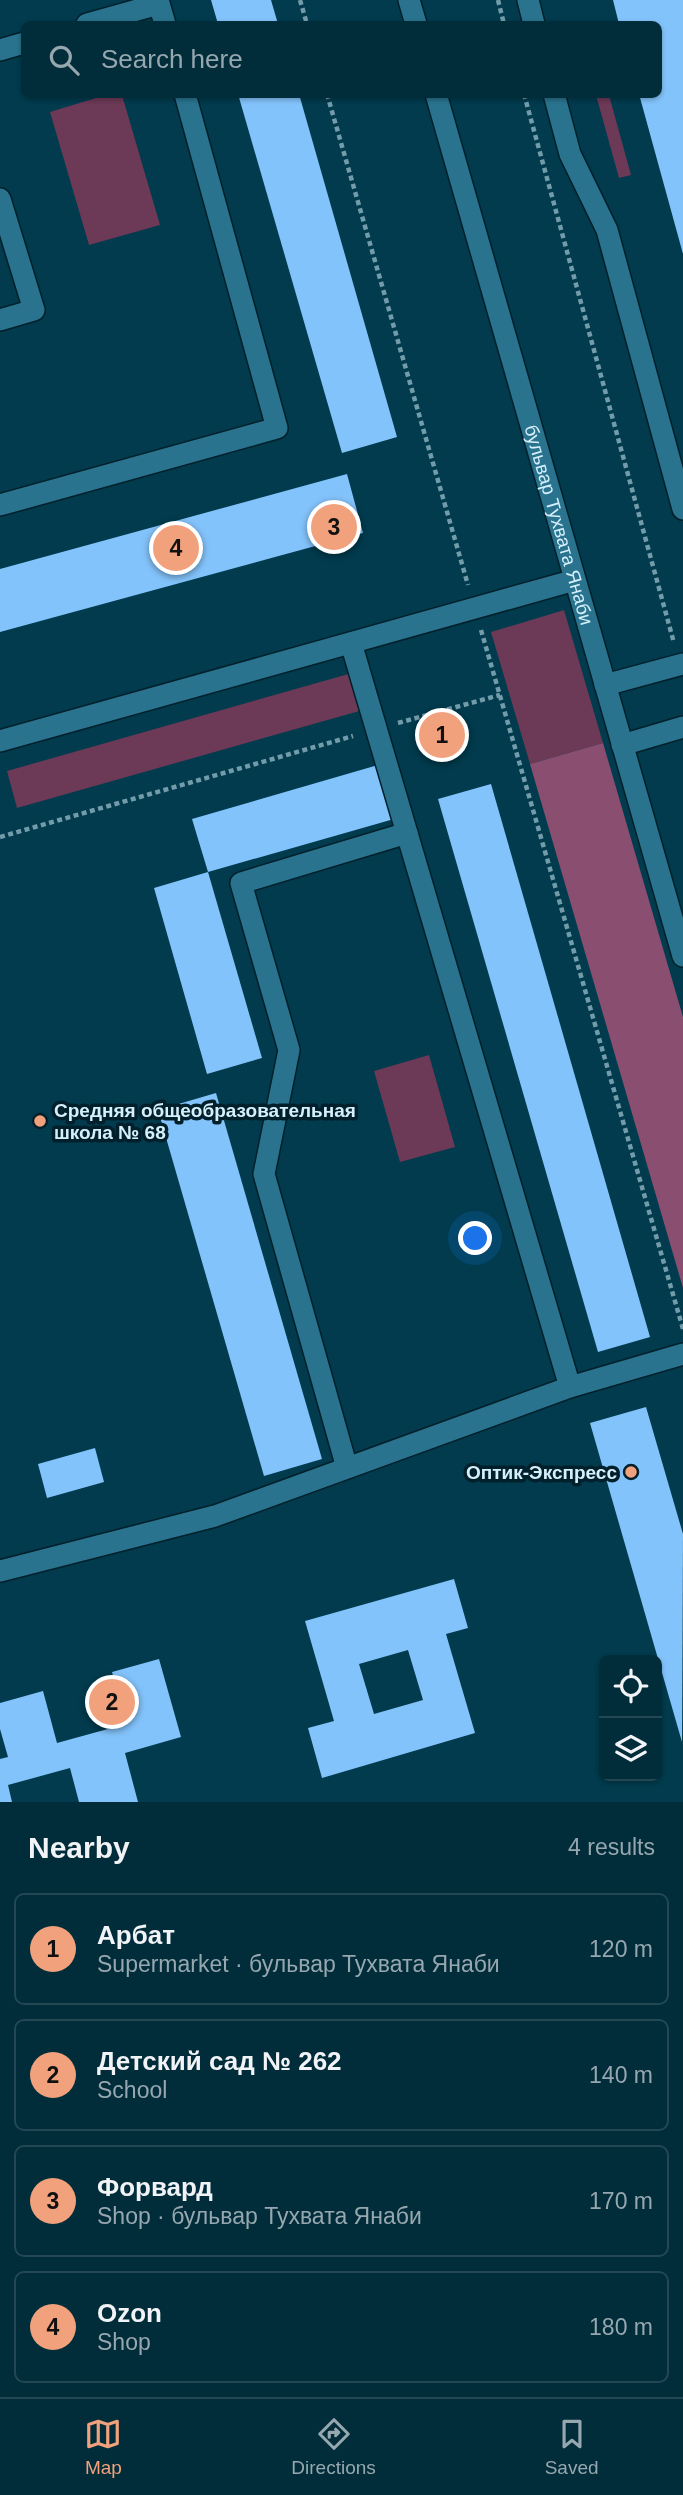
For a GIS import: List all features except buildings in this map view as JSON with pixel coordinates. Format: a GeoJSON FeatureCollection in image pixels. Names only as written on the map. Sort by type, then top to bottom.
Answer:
{"type":"FeatureCollection","features":[{"type":"Feature","properties":{"kind":"street"},"geometry":{"type":"LineString","coordinates":[[409,0],[415,21]]}},
{"type":"Feature","properties":{"kind":"street"},"geometry":{"type":"LineString","coordinates":[[528,0],[533,21]]}},
{"type":"Feature","properties":{"kind":"street"},"geometry":{"type":"LineString","coordinates":[[97,21],[159,2],[164,21]]}},
{"type":"Feature","properties":{"kind":"street"},"geometry":{"type":"LineString","coordinates":[[0,50],[21,44]]}},
{"type":"Feature","properties":{"kind":"street"},"geometry":{"type":"LineString","coordinates":[[0,505],[277,428],[186,98]]}},
{"type":"Feature","properties":{"kind":"street","name":"бульвар Тухвата Янаби"},"geometry":{"type":"LineString","coordinates":[[437,98],[683,956]]}},
{"type":"Feature","properties":{"kind":"street"},"geometry":{"type":"LineString","coordinates":[[555,98],[570,153],[607,230],[683,509]]}},
{"type":"Feature","properties":{"kind":"street"},"geometry":{"type":"LineString","coordinates":[[0,199],[34,310],[0,320]]}},
{"type":"Feature","properties":{"kind":"street"},"geometry":{"type":"LineString","coordinates":[[0,741],[575,580]]}},
{"type":"Feature","properties":{"kind":"street"},"geometry":{"type":"LineString","coordinates":[[351,643],[570,1387]]}},
{"type":"Feature","properties":{"kind":"street"},"geometry":{"type":"LineString","coordinates":[[606,685],[681,664]]}},
{"type":"Feature","properties":{"kind":"street"},"geometry":{"type":"LineString","coordinates":[[622,745],[683,727]]}},
{"type":"Feature","properties":{"kind":"street"},"geometry":{"type":"LineString","coordinates":[[347,1468],[264,1174],[289,1051],[241,883],[407,833]]}},
{"type":"Feature","properties":{"kind":"street"},"geometry":{"type":"LineString","coordinates":[[0,1571],[215,1516],[570,1387],[683,1354]]}},
{"type":"Feature","properties":{"kind":"path"},"geometry":{"type":"LineString","coordinates":[[300,0],[306,21]]}},
{"type":"Feature","properties":{"kind":"path"},"geometry":{"type":"LineString","coordinates":[[498,0],[504,21]]}},
{"type":"Feature","properties":{"kind":"path"},"geometry":{"type":"LineString","coordinates":[[328,98],[683,1329]]}},
{"type":"Feature","properties":{"kind":"path"},"geometry":{"type":"LineString","coordinates":[[525,98],[681,664]]}},
{"type":"Feature","properties":{"kind":"path"},"geometry":{"type":"LineString","coordinates":[[0,837],[500,695]]}},
{"type":"Feature","properties":{"kind":"shaded area"},"geometry":{"type":"Polygon","coordinates":[[[96,98],[123,98],[160,225],[89,245],[50,112],[96,98]]]}},
{"type":"Feature","properties":{"kind":"shaded area"},"geometry":{"type":"Polygon","coordinates":[[[597,98],[610,98],[631,175],[619,178],[597,98]]]}},
{"type":"Feature","properties":{"kind":"shaded area"},"geometry":{"type":"Polygon","coordinates":[[[564,610],[603,743],[530,764],[491,632],[564,610]]]}},
{"type":"Feature","properties":{"kind":"shaded area"},"geometry":{"type":"Polygon","coordinates":[[[352,673],[363,710],[17,808],[7,771],[352,673]]]}},
{"type":"Feature","properties":{"kind":"shaded area"},"geometry":{"type":"Polygon","coordinates":[[[603,743],[683,1017],[683,1288],[530,764],[603,743]]]}},
{"type":"Feature","properties":{"kind":"shaded area"},"geometry":{"type":"Polygon","coordinates":[[[429,1055],[455,1147],[400,1162],[374,1071],[429,1055]]]}},
{"type":"Feature","properties":{"kind":"place","name":"Форвард"},"geometry":{"type":"Point","coordinates":[334,527]}},
{"type":"Feature","properties":{"kind":"place","name":"Ozon"},"geometry":{"type":"Point","coordinates":[176,548]}},
{"type":"Feature","properties":{"kind":"place","name":"Арбат"},"geometry":{"type":"Point","coordinates":[442,735]}},
{"type":"Feature","properties":{"kind":"place","name":"Средняя общеобразовательная школа № 68"},"geometry":{"type":"Point","coordinates":[40,1121]}},
{"type":"Feature","properties":{"kind":"place","name":"Оптик-Экспресс"},"geometry":{"type":"Point","coordinates":[631,1472]}},
{"type":"Feature","properties":{"kind":"place","name":"Детский сад № 262"},"geometry":{"type":"Point","coordinates":[112,1702]}}]}
